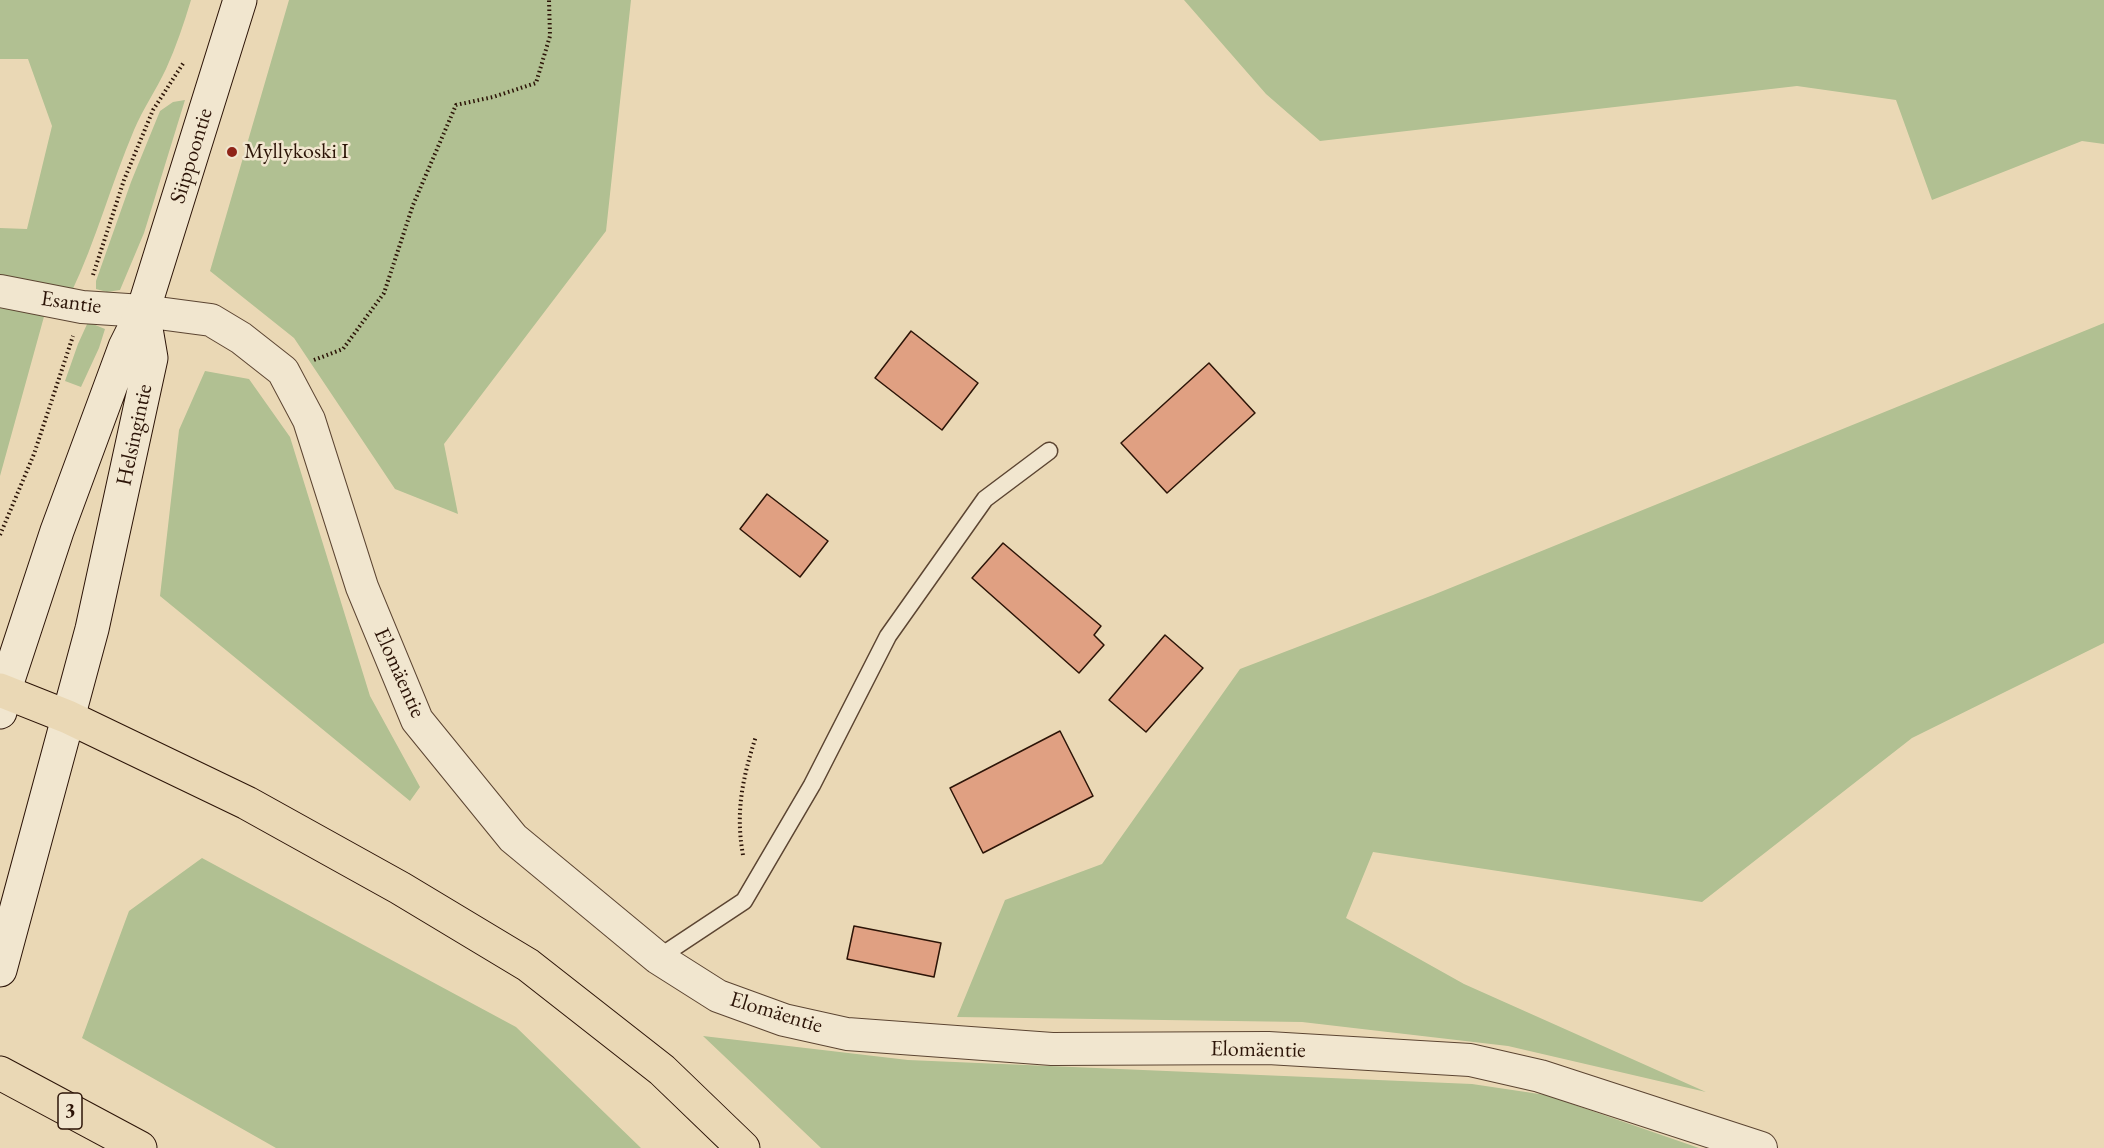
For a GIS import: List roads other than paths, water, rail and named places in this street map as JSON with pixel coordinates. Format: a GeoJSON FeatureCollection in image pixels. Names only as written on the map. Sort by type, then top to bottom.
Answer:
{"type":"FeatureCollection","features":[{"type":"Feature","properties":{"kind":"highway"},"geometry":{"type":"LineString","coordinates":[[1,698],[68,717],[247,803],[400,888],[528,965],[662,1070],[742,1148]]}},
{"type":"Feature","properties":{"kind":"highway","name":"3"},"geometry":{"type":"LineString","coordinates":[[0,1073],[140,1148]]}},
{"type":"Feature","properties":{"kind":"main road","name":"Siippoontie"},"geometry":{"type":"LineString","coordinates":[[143,311],[240,0]]}},
{"type":"Feature","properties":{"kind":"main road","name":"Helsingintie"},"geometry":{"type":"LineString","coordinates":[[1,698],[57,531],[121,357],[143,311]]}},
{"type":"Feature","properties":{"kind":"main road","name":"Helsingintie"},"geometry":{"type":"LineString","coordinates":[[0,970],[92,629],[151,358],[143,311]]}},
{"type":"Feature","properties":{"kind":"street","name":"Esantie"},"geometry":{"type":"LineString","coordinates":[[0,291],[82,307],[143,311]]}},
{"type":"Feature","properties":{"kind":"street","name":"Elomäentie"},"geometry":{"type":"LineString","coordinates":[[143,311],[211,320],[241,339],[283,371],[309,420],[362,587],[417,720],[513,838],[658,958],[718,996],[784,1020],[847,1034],[1052,1049],[1268,1048],[1470,1060],[1540,1076],[1761,1148]]}},
{"type":"Feature","properties":{"kind":"lane"},"geometry":{"type":"LineString","coordinates":[[658,958],[744,901],[812,785],[888,636],[985,499],[1049,451]]}},
{"type":"Feature","properties":{"kind":"place","name":"Myllykoski I"},"geometry":{"type":"Point","coordinates":[232,152]}}]}
